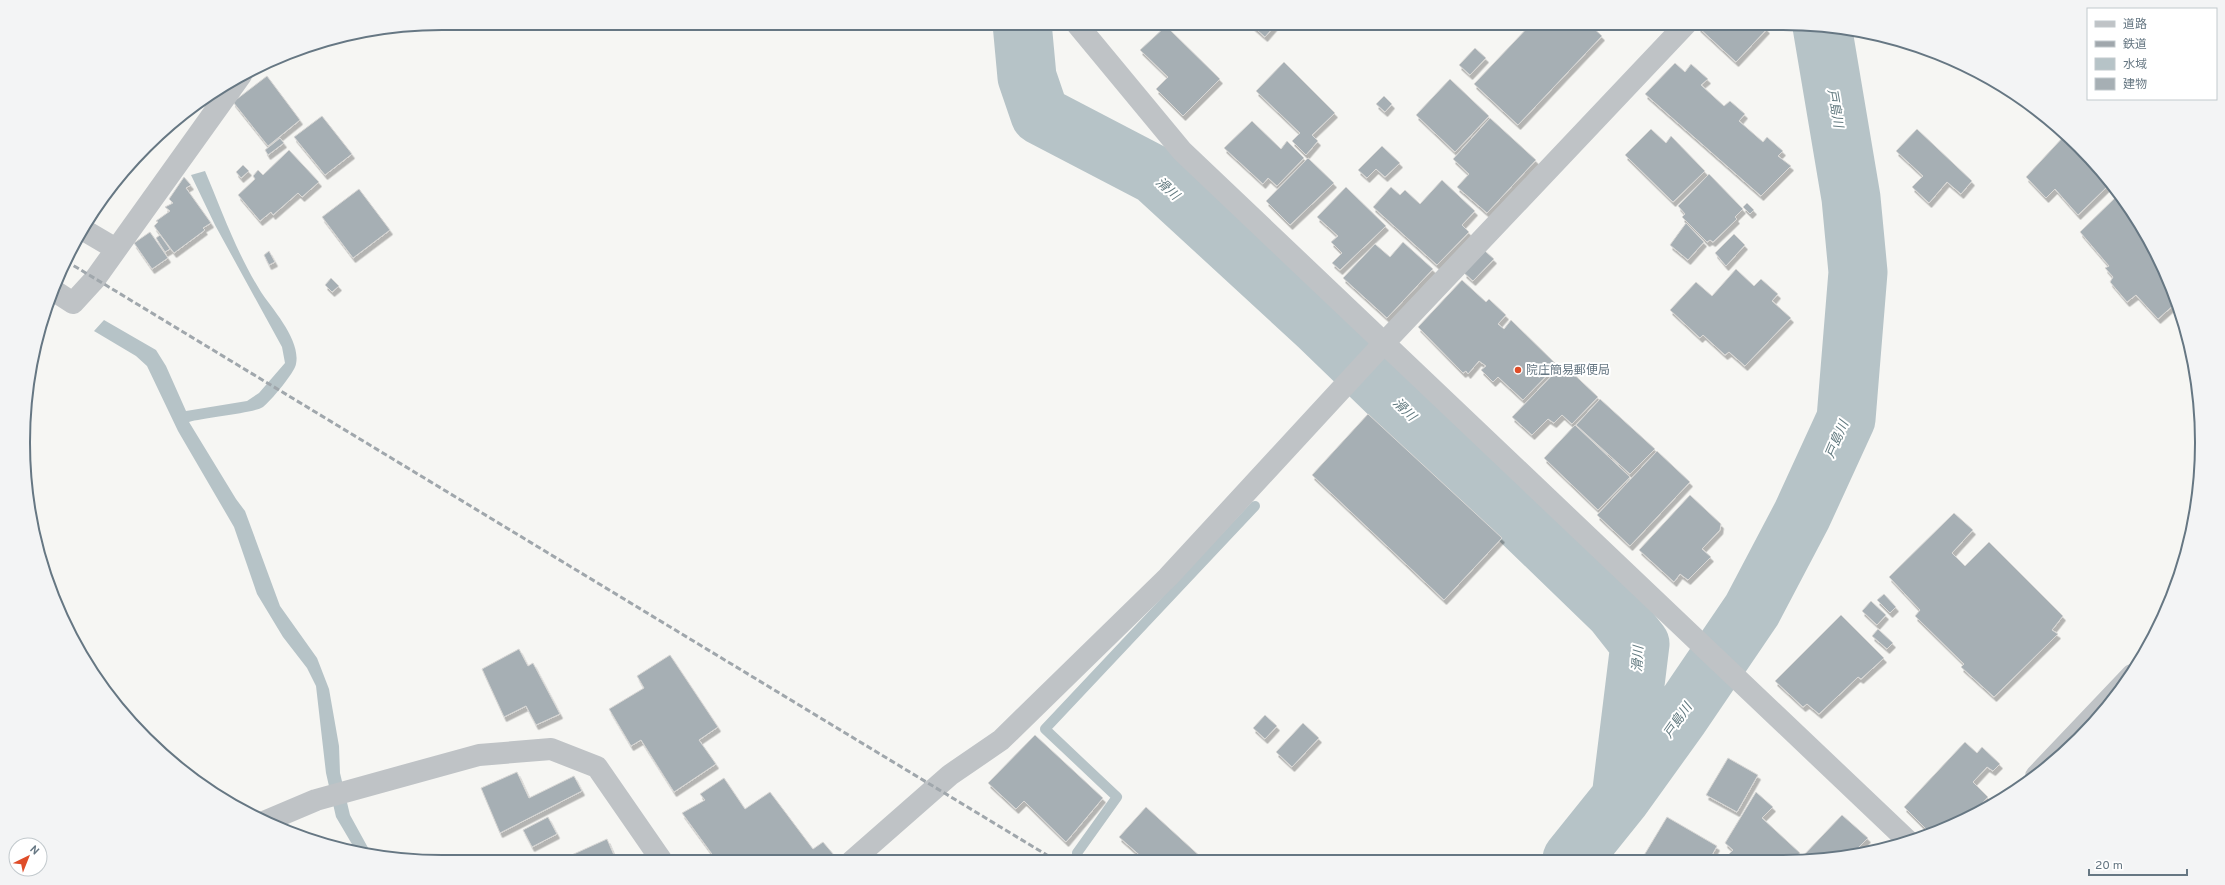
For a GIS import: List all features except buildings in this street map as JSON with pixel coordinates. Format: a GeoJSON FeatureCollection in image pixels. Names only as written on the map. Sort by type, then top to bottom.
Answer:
{"type":"FeatureCollection","features":[{"type":"Feature","properties":{"kind":"street"},"geometry":{"type":"LineString","coordinates":[[1082,30],[1182,151],[1904,836]]}},
{"type":"Feature","properties":{"kind":"street"},"geometry":{"type":"LineString","coordinates":[[859,855],[950,775],[1001,740],[1168,577],[1384,343],[1679,30]]}},
{"type":"Feature","properties":{"kind":"street"},"geometry":{"type":"LineString","coordinates":[[58,293],[73,303],[95,279],[221,95]]}},
{"type":"Feature","properties":{"kind":"street"},"geometry":{"type":"LineString","coordinates":[[87,232],[116,249]]}},
{"type":"Feature","properties":{"kind":"street"},"geometry":{"type":"LineString","coordinates":[[273,818],[316,800],[479,754],[552,749],[597,767],[658,855]]}},
{"type":"Feature","properties":{"kind":"water"},"geometry":{"type":"Polygon","coordinates":[[[205,171],[230,232],[252,278],[279,316],[290,335],[294,345],[296,364],[295,368],[282,387],[263,407],[250,411],[189,422],[236,499],[245,511],[280,606],[317,658],[329,689],[339,746],[340,773],[350,815],[368,848],[352,845],[336,817],[326,773],[316,686],[307,668],[283,637],[257,594],[234,527],[178,431],[147,366],[136,356],[94,331],[104,320],[156,350],[166,366],[186,411],[247,401],[259,393],[285,363],[282,347],[215,225],[191,175],[205,171]]]}},
{"type":"Feature","properties":{"kind":"waterway","name":"滑川"},"geometry":{"type":"LineString","coordinates":[[1023,30],[1027,77],[1040,115],[1155,175],[1318,325],[1614,611],[1640,644],[1621,798]]}},
{"type":"Feature","properties":{"kind":"waterway","name":"戸島川"},"geometry":{"type":"LineString","coordinates":[[1575,855],[1621,798],[1680,716],[1752,610],[1802,515],[1846,419],[1858,272],[1851,198],[1823,33]]}},
{"type":"Feature","properties":{"kind":"waterway"},"geometry":{"type":"LineString","coordinates":[[1077,853],[1117,797],[1045,729],[1255,506]]}},
{"type":"Feature","properties":{"kind":"railway"},"geometry":{"type":"LineString","coordinates":[[71,264],[1047,855]]}},
{"type":"Feature","properties":{"kind":"place","name":"院庄簡易郵便局"},"geometry":{"type":"Point","coordinates":[1518,370]}}]}
